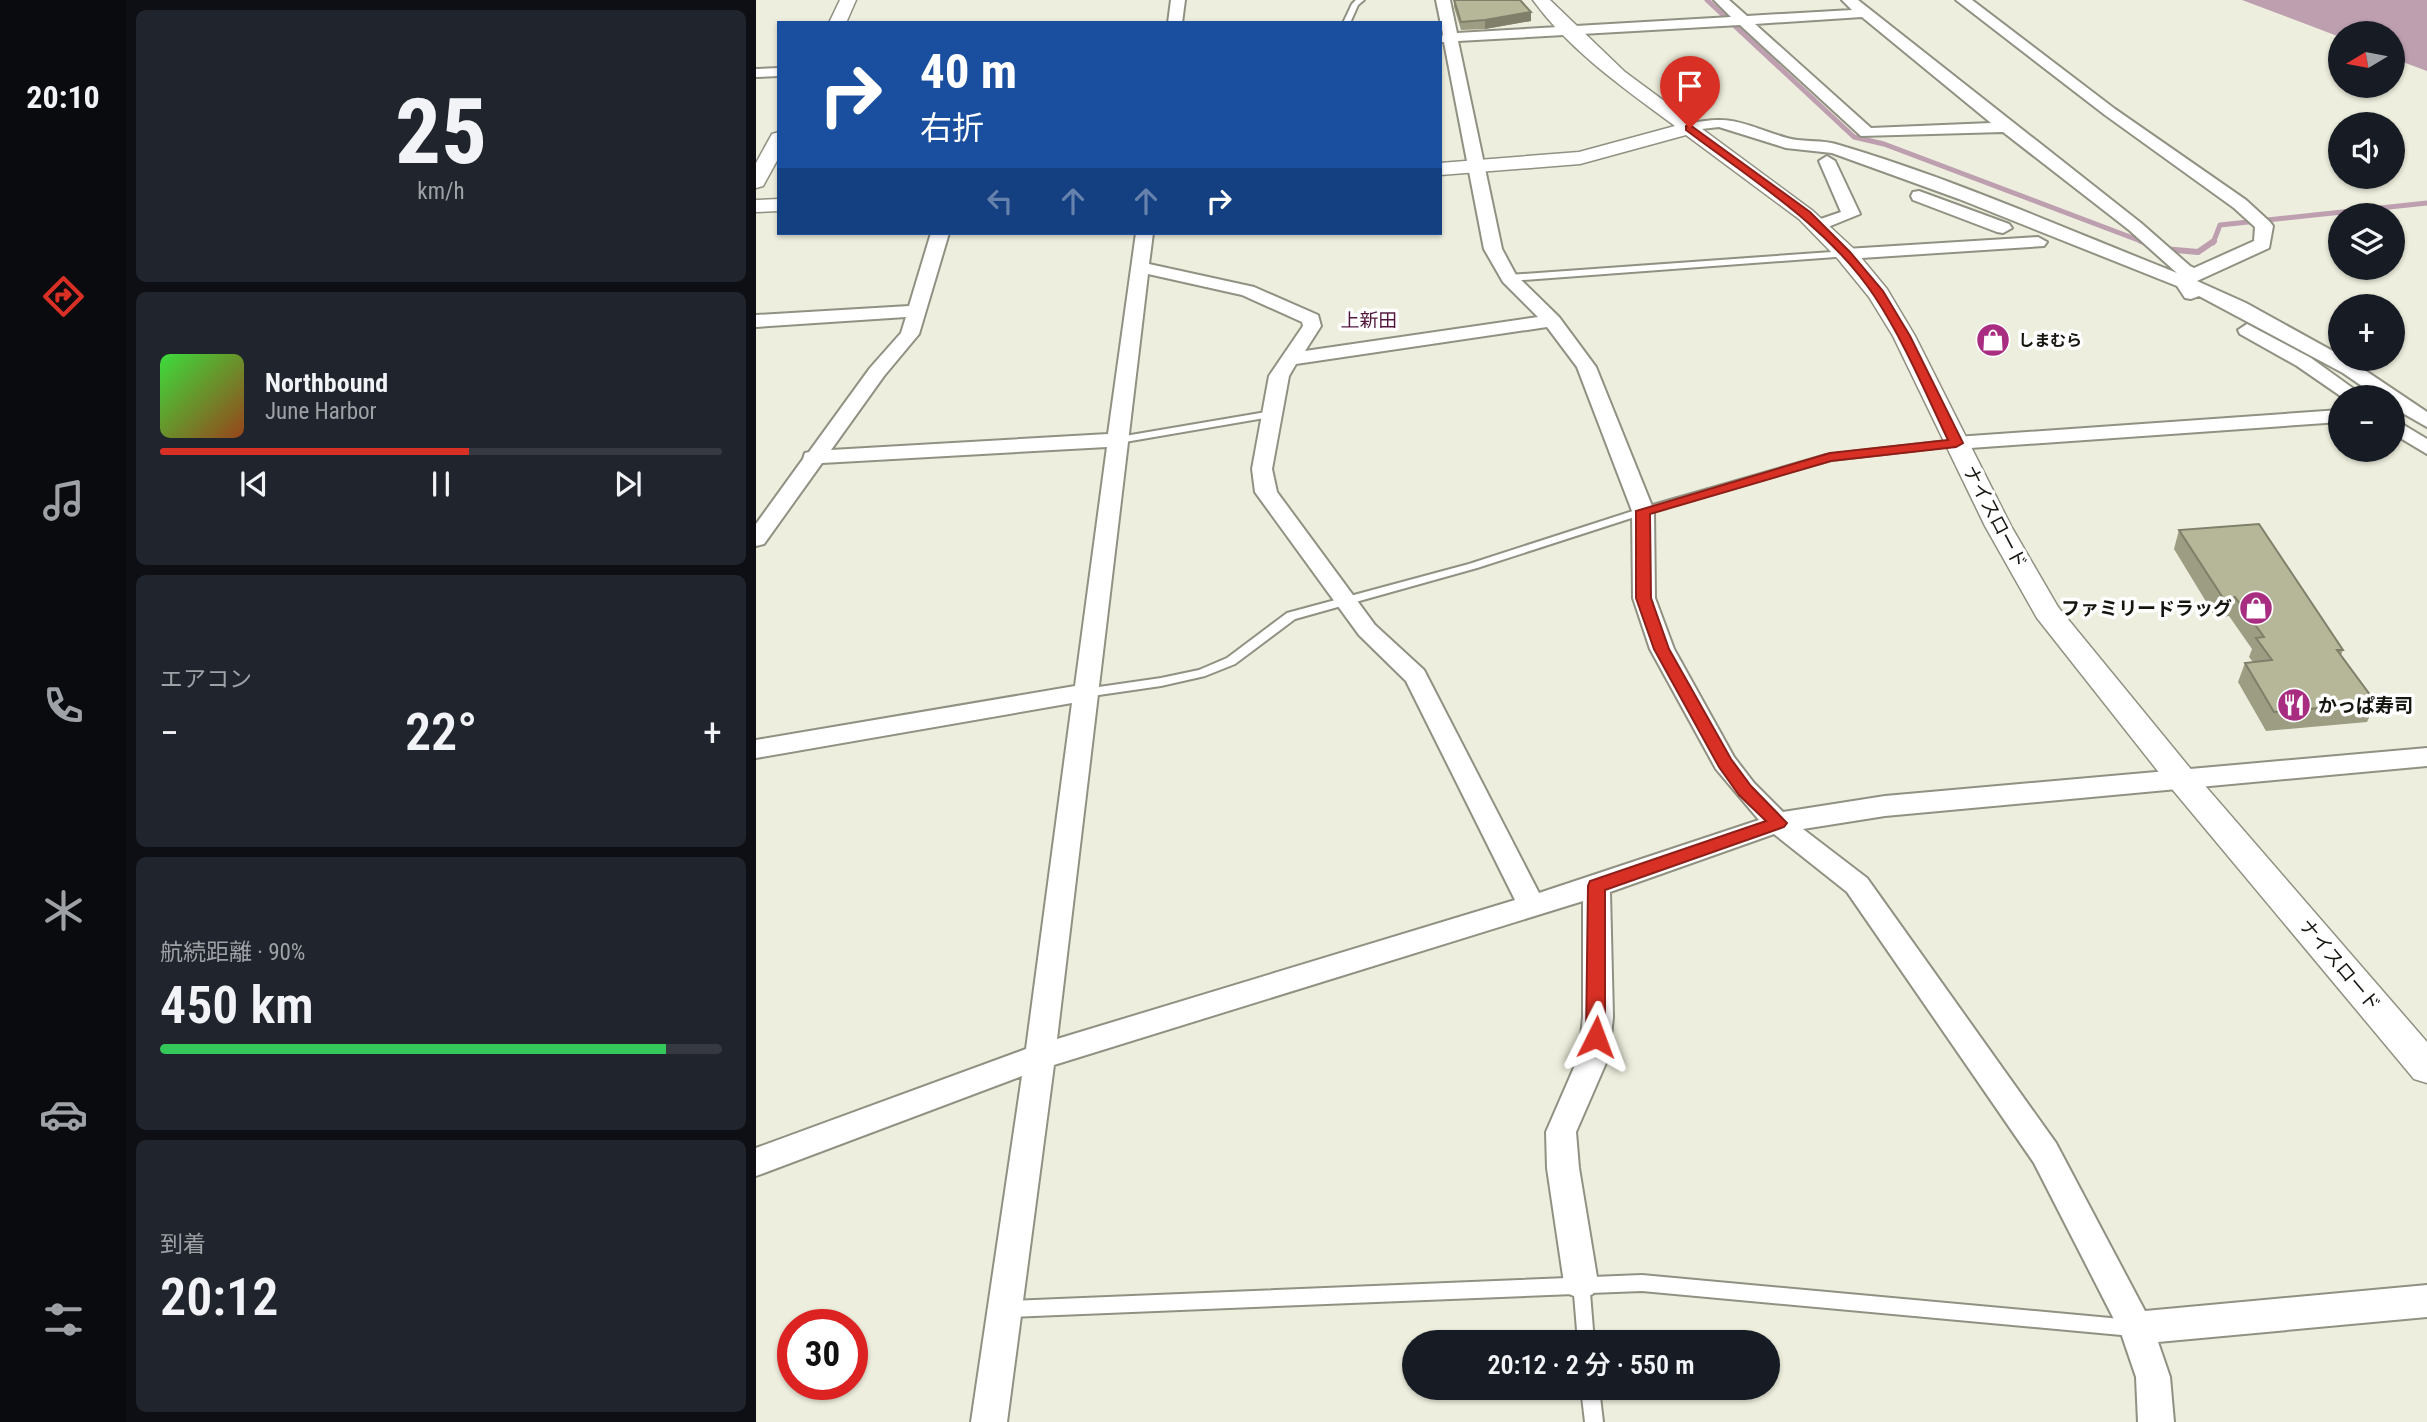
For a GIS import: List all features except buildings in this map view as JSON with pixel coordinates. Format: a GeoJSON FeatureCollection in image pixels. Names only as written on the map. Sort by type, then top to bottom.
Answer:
{"type":"FeatureCollection","features":[{"type":"Feature","properties":{"kind":"street"},"geometry":{"type":"LineString","coordinates":[[838,21],[848,0]]}},
{"type":"Feature","properties":{"kind":"street"},"geometry":{"type":"LineString","coordinates":[[1175,21],[1178,0]]}},
{"type":"Feature","properties":{"kind":"street"},"geometry":{"type":"LineString","coordinates":[[1443,0],[1445,38],[1493,249],[1509,278],[1552,321],[1586,367],[1643,511],[1644,598],[1662,649],[1725,763],[1745,790],[1778,823],[1857,885],[2045,1153],[2136,1328],[2153,1377],[2156,1422]]}},
{"type":"Feature","properties":{"kind":"street","name":"ナイスロード"},"geometry":{"type":"LineString","coordinates":[[1542,0],[1567,29],[1619,76],[1818,226],[1846,254],[1879,294],[1904,336],[1956,443],[2047,612],[2183,781],[2427,1068]]}},
{"type":"Feature","properties":{"kind":"street"},"geometry":{"type":"LineString","coordinates":[[1721,0],[1867,133],[2005,127]]}},
{"type":"Feature","properties":{"kind":"street"},"geometry":{"type":"LineString","coordinates":[[1849,0],[2005,127],[2139,229],[2188,278],[2197,303]]}},
{"type":"Feature","properties":{"kind":"street"},"geometry":{"type":"LineString","coordinates":[[1964,0],[2110,112],[2240,204],[2264,226],[2263,244],[2188,278]]}},
{"type":"Feature","properties":{"kind":"street"},"geometry":{"type":"LineString","coordinates":[[1445,38],[1866,13]]}},
{"type":"Feature","properties":{"kind":"street"},"geometry":{"type":"LineString","coordinates":[[756,73],[777,72]]}},
{"type":"Feature","properties":{"kind":"street"},"geometry":{"type":"LineString","coordinates":[[1442,169],[1580,158],[1719,122],[1741,126],[2197,303],[2304,362],[2338,385]]}},
{"type":"Feature","properties":{"kind":"street"},"geometry":{"type":"LineString","coordinates":[[756,182],[777,142]]}},
{"type":"Feature","properties":{"kind":"street"},"geometry":{"type":"LineString","coordinates":[[1786,143],[1834,148],[2188,278],[2292,335],[2371,385]]}},
{"type":"Feature","properties":{"kind":"street"},"geometry":{"type":"LineString","coordinates":[[1818,226],[1851,214],[1827,161]]}},
{"type":"Feature","properties":{"kind":"street"},"geometry":{"type":"LineString","coordinates":[[756,206],[777,205]]}},
{"type":"Feature","properties":{"kind":"street"},"geometry":{"type":"LineString","coordinates":[[756,539],[812,457],[877,372],[911,334],[939,235]]}},
{"type":"Feature","properties":{"kind":"street"},"geometry":{"type":"LineString","coordinates":[[989,1422],[1040,1057],[1144,235]]}},
{"type":"Feature","properties":{"kind":"street"},"geometry":{"type":"LineString","coordinates":[[1846,254],[2038,242]]}},
{"type":"Feature","properties":{"kind":"street"},"geometry":{"type":"LineString","coordinates":[[1139,267],[1248,291],[1311,319],[1312,327],[1279,376],[1262,469],[1266,492],[1367,630],[1416,676],[1531,904]]}},
{"type":"Feature","properties":{"kind":"street"},"geometry":{"type":"LineString","coordinates":[[756,321],[916,311]]}},
{"type":"Feature","properties":{"kind":"street"},"geometry":{"type":"LineString","coordinates":[[1292,359],[1552,321]]}},
{"type":"Feature","properties":{"kind":"street"},"geometry":{"type":"LineString","coordinates":[[2405,407],[2427,421]]}},
{"type":"Feature","properties":{"kind":"street"},"geometry":{"type":"LineString","coordinates":[[1956,443],[2328,416]]}},
{"type":"Feature","properties":{"kind":"street"},"geometry":{"type":"LineString","coordinates":[[2405,433],[2427,448]]}},
{"type":"Feature","properties":{"kind":"street"},"geometry":{"type":"LineString","coordinates":[[812,457],[1119,440]]}},
{"type":"Feature","properties":{"kind":"street"},"geometry":{"type":"LineString","coordinates":[[756,749],[1085,693]]}},
{"type":"Feature","properties":{"kind":"street"},"geometry":{"type":"LineString","coordinates":[[756,1162],[1040,1057],[1596,886],[1778,823],[1885,806],[2427,757]]}},
{"type":"Feature","properties":{"kind":"street"},"geometry":{"type":"LineString","coordinates":[[1581,1283],[1563,1168],[1562,1132],[1594,1056],[1598,1017],[1596,886]]}},
{"type":"Feature","properties":{"kind":"street"},"geometry":{"type":"LineString","coordinates":[[2136,1328],[2427,1301]]}},
{"type":"Feature","properties":{"kind":"lane"},"geometry":{"type":"LineString","coordinates":[[1347,21],[1355,4],[1362,0]]}},
{"type":"Feature","properties":{"kind":"lane"},"geometry":{"type":"LineString","coordinates":[[1509,278],[1846,254]]}},
{"type":"Feature","properties":{"kind":"lane"},"geometry":{"type":"LineString","coordinates":[[1119,440],[1272,414]]}},
{"type":"Feature","properties":{"kind":"lane"},"geometry":{"type":"LineString","coordinates":[[1085,693],[1210,672],[1231,662],[1265,632],[1291,616],[1473,566],[1643,511],[1830,457],[1956,443]]}},
{"type":"Feature","properties":{"kind":"lane"},"geometry":{"type":"LineString","coordinates":[[1003,1309],[1581,1283],[1642,1283],[2136,1328]]}},
{"type":"Feature","properties":{"kind":"lane"},"geometry":{"type":"LineString","coordinates":[[1581,1283],[1585,1330]]}},
{"type":"Feature","properties":{"kind":"lane"},"geometry":{"type":"LineString","coordinates":[[1591,1400],[1594,1422]]}},
{"type":"Feature","properties":{"kind":"shaded area"},"geometry":{"type":"Polygon","coordinates":[[[2242,0],[2427,0],[2427,71],[2405,63],[2405,21],[2328,21],[2328,32],[2242,0]]]}},
{"type":"Feature","properties":{"kind":"waterway"},"geometry":{"type":"LineString","coordinates":[[1707,0],[1854,137],[1884,144],[2146,243]]}},
{"type":"Feature","properties":{"kind":"waterway"},"geometry":{"type":"LineString","coordinates":[[2214,241],[2220,225],[2427,203]]}},
{"type":"Feature","properties":{"kind":"waterway"},"geometry":{"type":"LineString","coordinates":[[2141,241],[2149,244]]}},
{"type":"Feature","properties":{"kind":"waterway"},"geometry":{"type":"LineString","coordinates":[[2164,249],[2198,252],[2214,241]]}},
{"type":"Feature","properties":{"kind":"place","name":"しまむら"},"geometry":{"type":"Point","coordinates":[1993,340]}},
{"type":"Feature","properties":{"kind":"place","name":"ファミリードラッグ"},"geometry":{"type":"Point","coordinates":[2256,608]}},
{"type":"Feature","properties":{"kind":"place","name":"かっぱ寿司"},"geometry":{"type":"Point","coordinates":[2294,705]}},
{"type":"Feature","properties":{"kind":"district","name":"上新田"},"geometry":{"type":"Point","coordinates":[1369,320]}},
{"type":"Feature","properties":{"kind":"route"},"geometry":{"type":"LineString","coordinates":[[1596,1037],[1596,886],[1778,823],[1745,790],[1725,763],[1662,649],[1644,598],[1643,511],[1830,457],[1956,443],[1904,336],[1879,294],[1846,254],[1806,215],[1690,128]]}}]}
